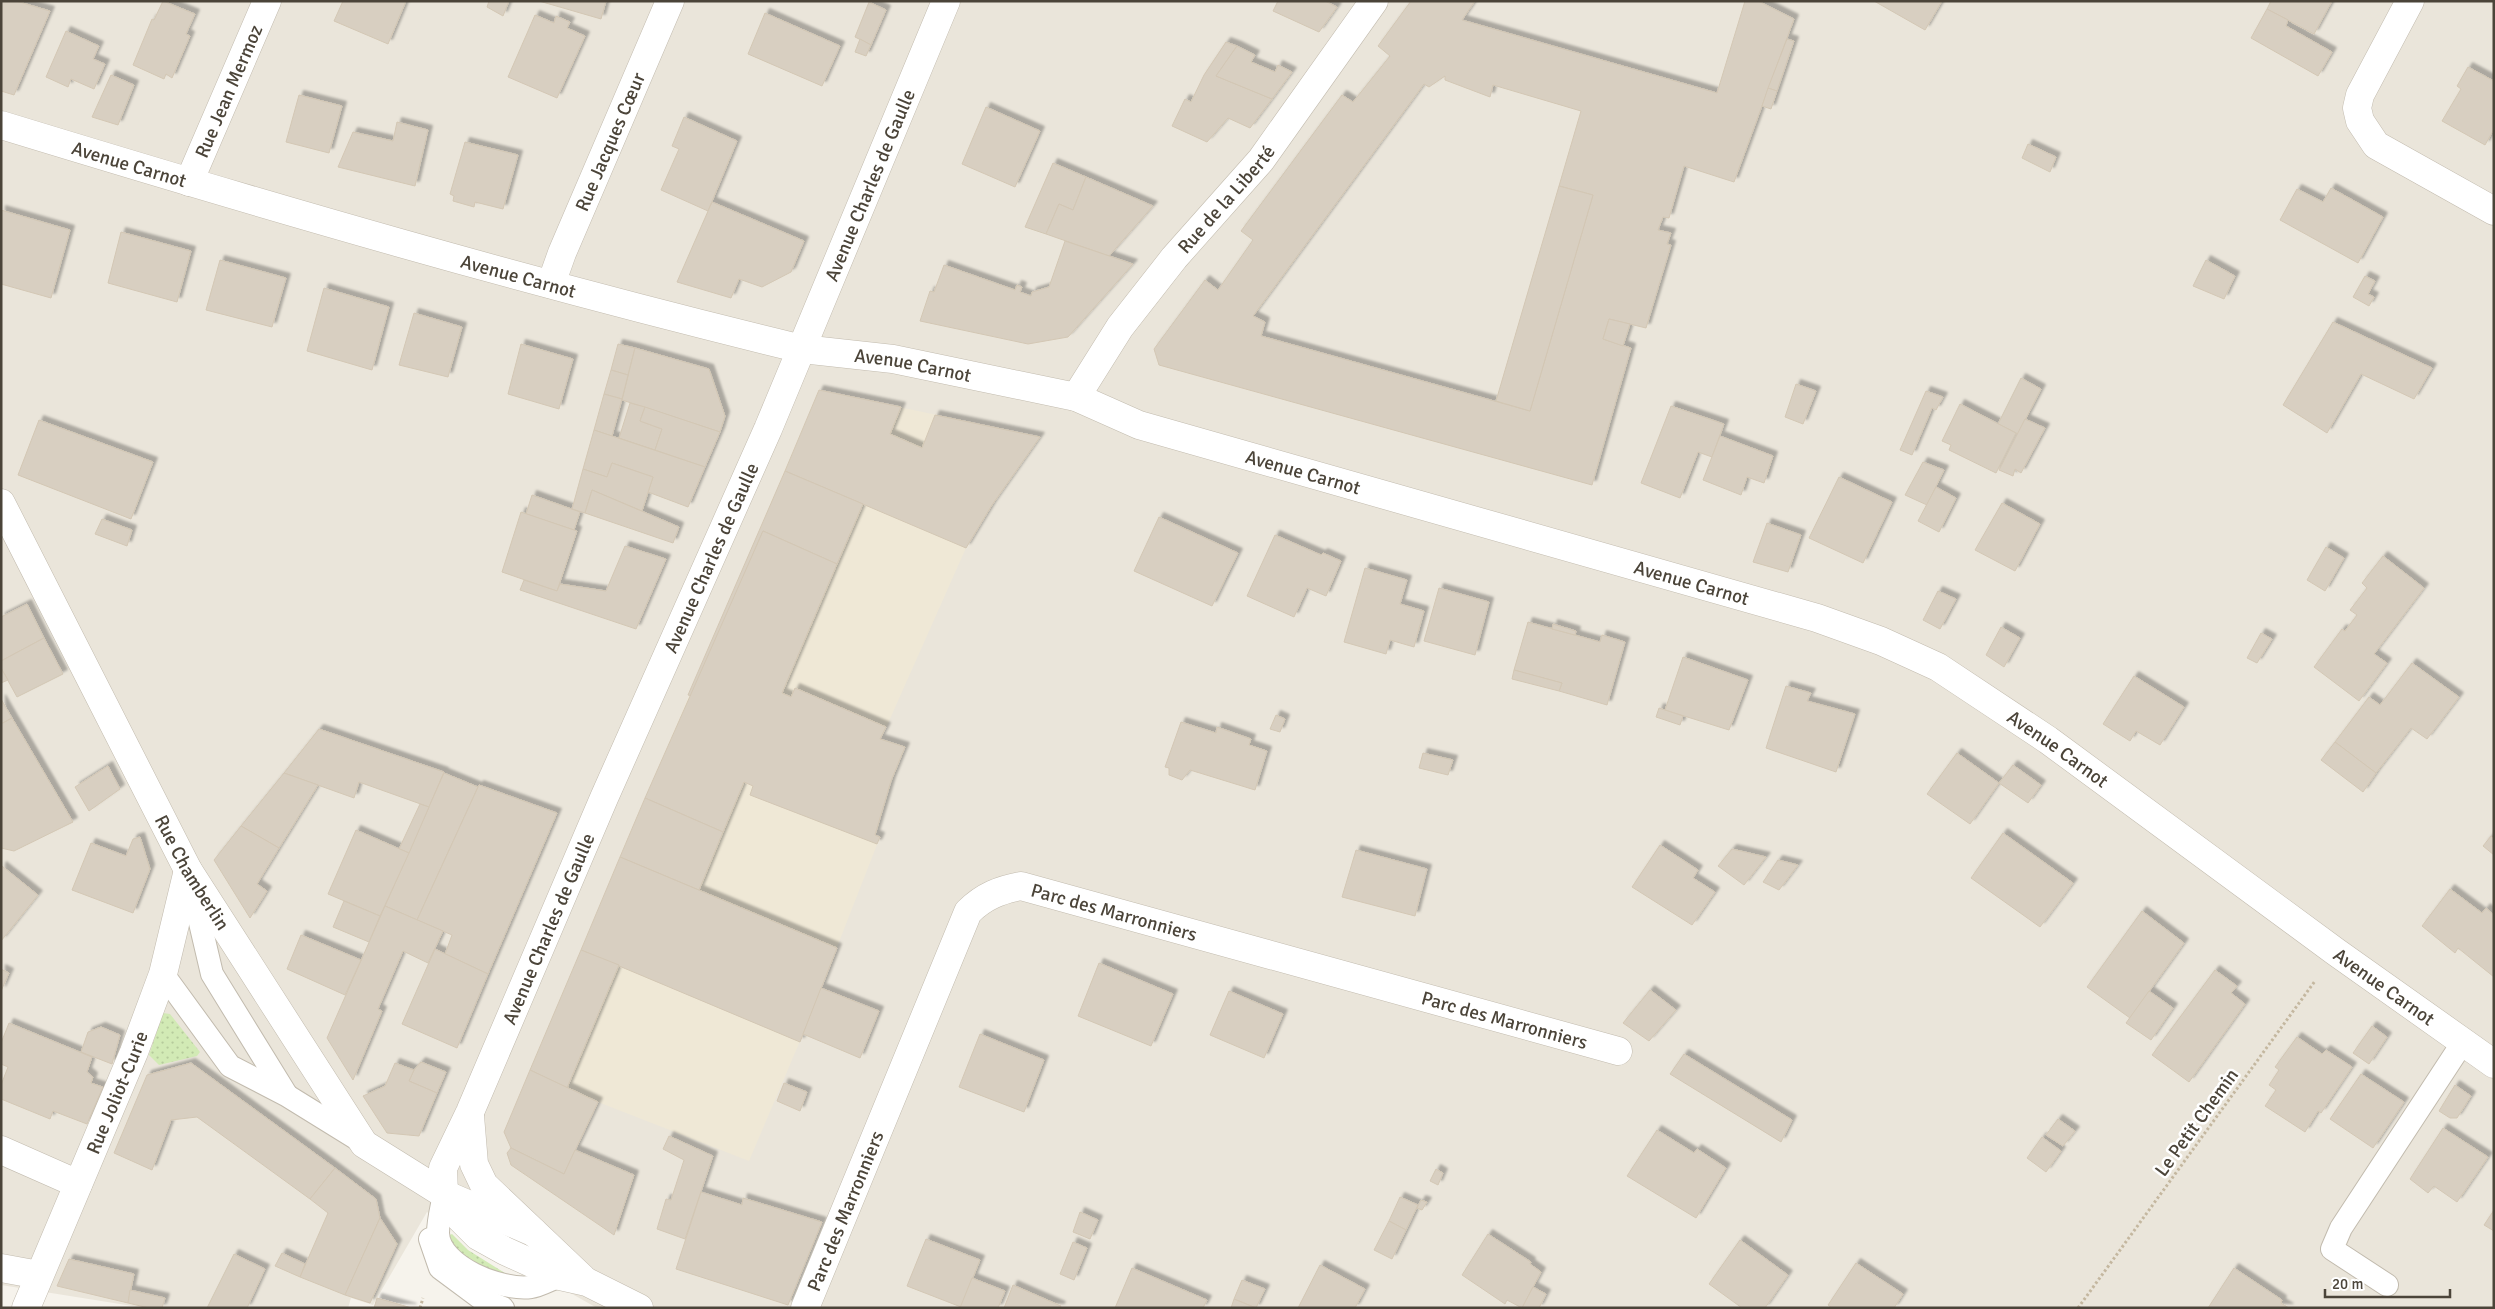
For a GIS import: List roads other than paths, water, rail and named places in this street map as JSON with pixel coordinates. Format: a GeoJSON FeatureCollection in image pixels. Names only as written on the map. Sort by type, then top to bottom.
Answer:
{"type":"FeatureCollection","features":[{"type":"Feature","properties":{"kind":"street","name":"Rue Jean Mermoz"},"geometry":{"type":"LineString","coordinates":[[189,182],[267,1]]}},
{"type":"Feature","properties":{"kind":"street","name":"Rue Jacques Cœur"},"geometry":{"type":"LineString","coordinates":[[551,284],[562,253],[670,1]]}},
{"type":"Feature","properties":{"kind":"street","name":"Avenue Charles de Gaulle"},"geometry":{"type":"LineString","coordinates":[[444,1194],[443,1168],[470,1112],[604,798],[802,349],[902,102],[946,1]]}},
{"type":"Feature","properties":{"kind":"street","name":"Rue de la Liberté"},"geometry":{"type":"LineString","coordinates":[[1076,397],[1120,327],[1174,258],[1261,160],[1374,1]]}},
{"type":"Feature","properties":{"kind":"street"},"geometry":{"type":"LineString","coordinates":[[2410,1],[2360,94],[2357,108],[2360,121],[2376,145],[2494,211]]}},
{"type":"Feature","properties":{"kind":"street","name":"Avenue Carnot"},"geometry":{"type":"LineString","coordinates":[[1,125],[189,182],[551,284],[712,327],[802,349],[894,359],[1076,397],[1139,424],[1817,618],[1889,645],[1938,666],[2048,740],[2336,952],[2494,1064]]}},
{"type":"Feature","properties":{"kind":"street","name":"Rue Chamberlin"},"geometry":{"type":"LineString","coordinates":[[1,503],[188,870],[364,1144],[444,1194],[533,1232]]}},
{"type":"Feature","properties":{"kind":"street","name":"Rue Joliot-Curie"},"geometry":{"type":"LineString","coordinates":[[26,1308],[134,1052],[163,974],[188,870]]}},
{"type":"Feature","properties":{"kind":"street","name":"Parc des Marronniers"},"geometry":{"type":"LineString","coordinates":[[807,1307],[968,912],[980,900],[998,891],[1021,886],[1618,1051]]}},
{"type":"Feature","properties":{"kind":"street","name":"Avenue Charles de Gaulle"},"geometry":{"type":"LineString","coordinates":[[470,1112],[474,1164],[484,1185],[533,1232]]}},
{"type":"Feature","properties":{"kind":"street"},"geometry":{"type":"LineString","coordinates":[[1,1150],[78,1184]]}},
{"type":"Feature","properties":{"kind":"street"},"geometry":{"type":"LineString","coordinates":[[444,1194],[460,1218],[478,1236],[505,1251],[560,1276],[587,1282],[639,1308]]}},
{"type":"Feature","properties":{"kind":"street"},"geometry":{"type":"LineString","coordinates":[[533,1232],[587,1282]]}},
{"type":"Feature","properties":{"kind":"street"},"geometry":{"type":"LineString","coordinates":[[1,1268],[39,1275]]}},
{"type":"Feature","properties":{"kind":"lane"},"geometry":{"type":"LineString","coordinates":[[188,870],[212,974],[286,1095]]}},
{"type":"Feature","properties":{"kind":"lane"},"geometry":{"type":"LineString","coordinates":[[163,974],[230,1066],[286,1095],[364,1144]]}},
{"type":"Feature","properties":{"kind":"lane"},"geometry":{"type":"LineString","coordinates":[[2387,1285],[2332,1249],[2341,1228],[2462,1042]]}},
{"type":"Feature","properties":{"kind":"lane"},"geometry":{"type":"LineString","coordinates":[[444,1194],[438,1234],[445,1250],[468,1272],[501,1286],[532,1287],[560,1276]]}},
{"type":"Feature","properties":{"kind":"lane"},"geometry":{"type":"LineString","coordinates":[[444,1194],[427,1231],[440,1268],[483,1300],[503,1308]]}}]}
